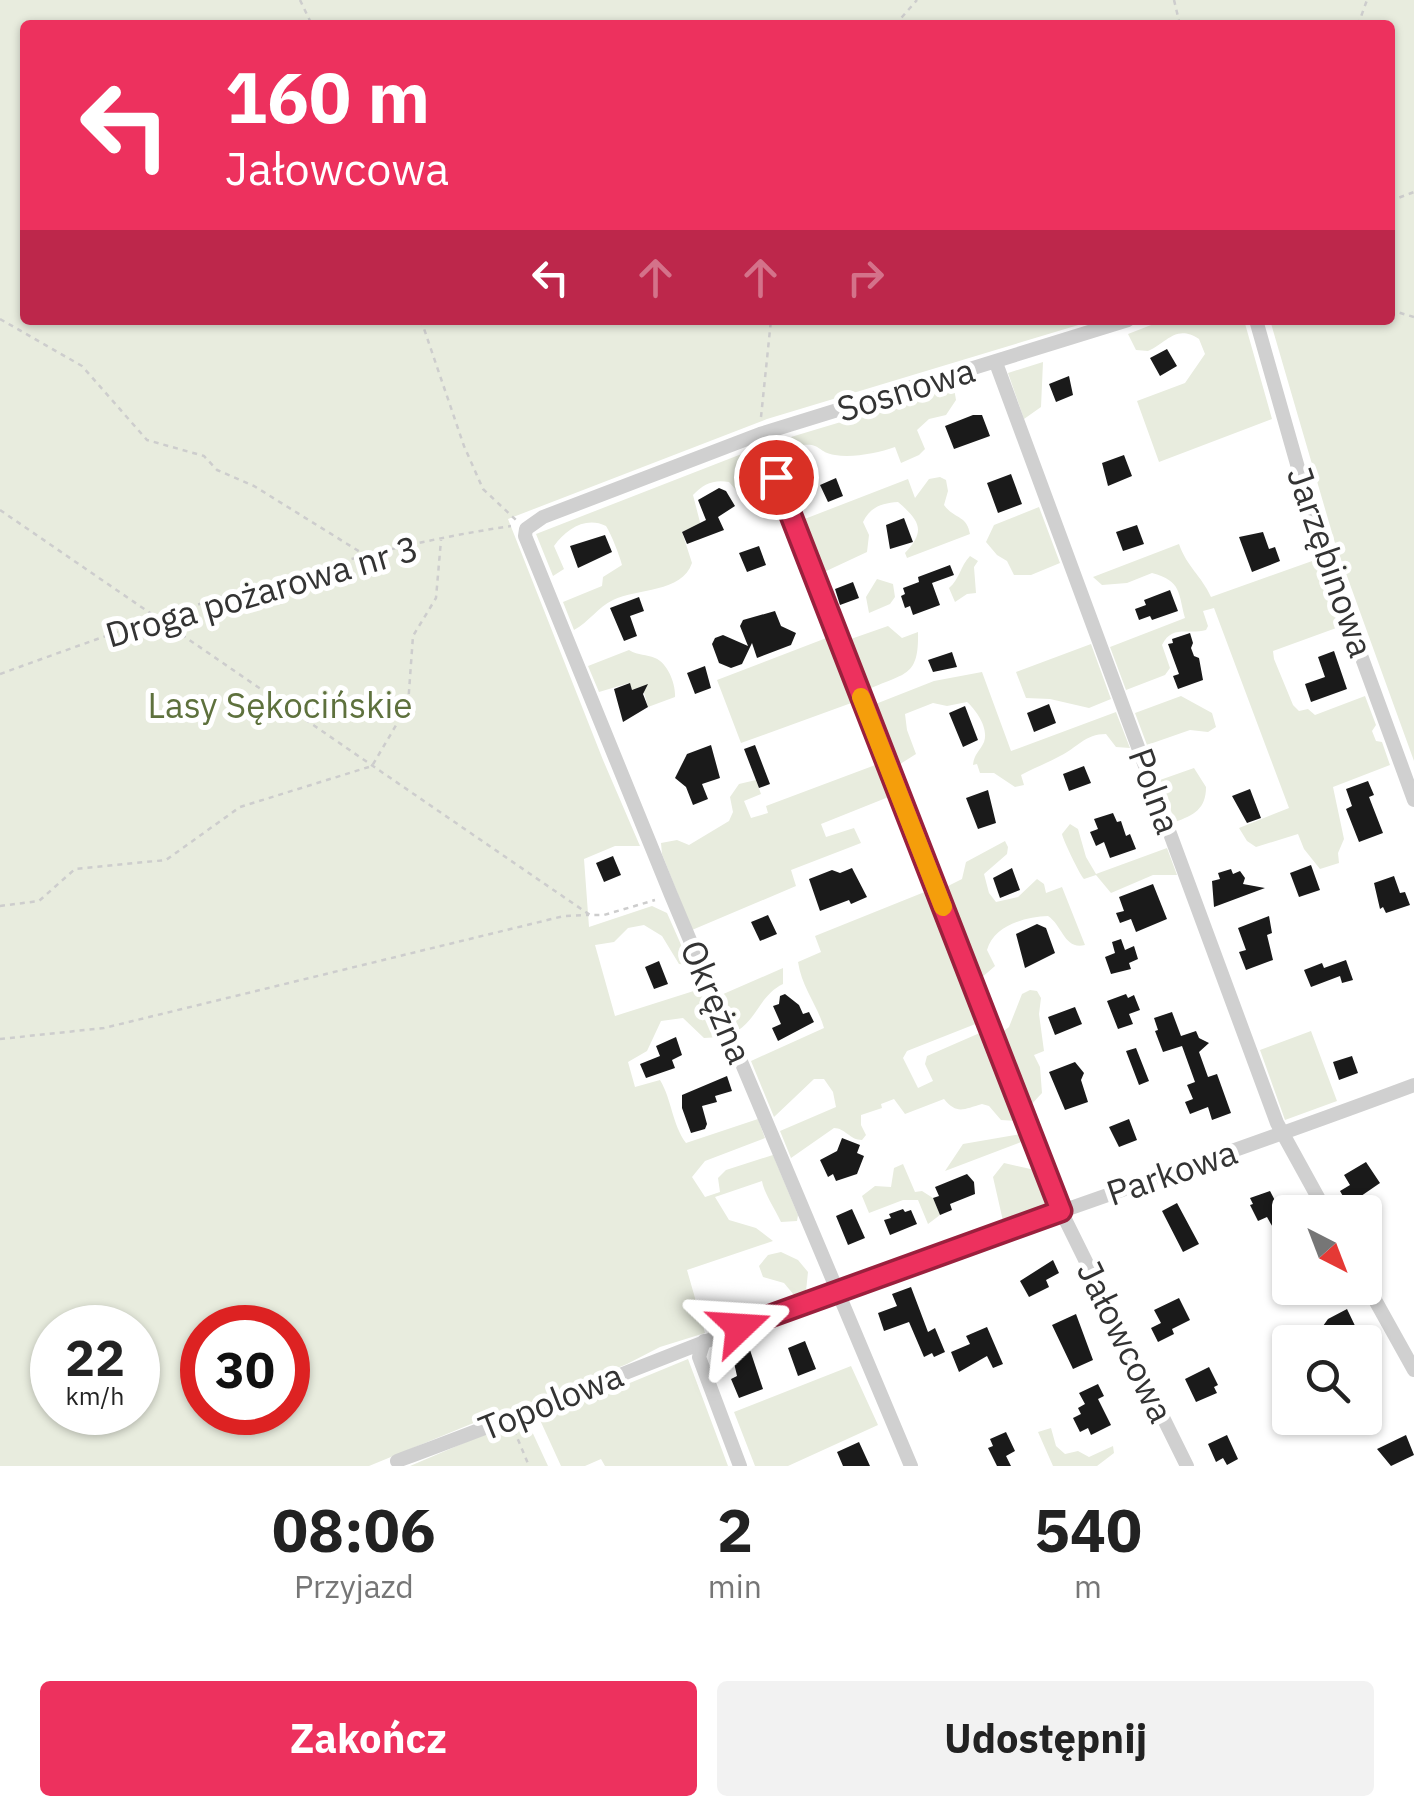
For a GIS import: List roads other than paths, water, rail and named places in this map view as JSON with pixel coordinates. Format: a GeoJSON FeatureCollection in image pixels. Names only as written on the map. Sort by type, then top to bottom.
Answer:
{"type":"FeatureCollection","features":[{"type":"Feature","properties":{"kind":"street","name":"Sosnowa"},"geometry":{"type":"LineString","coordinates":[[522,530],[543,517],[760,434],[1113,325]]}},
{"type":"Feature","properties":{"kind":"street","name":"Jarzębinowa"},"geometry":{"type":"LineString","coordinates":[[1257,325],[1318,538],[1414,800]]}},
{"type":"Feature","properties":{"kind":"street","name":"Polna"},"geometry":{"type":"LineString","coordinates":[[996,363],[1282,1134],[1316,1195]]}},
{"type":"Feature","properties":{"kind":"street","name":"Jałowcowa"},"geometry":{"type":"LineString","coordinates":[[760,434],[1061,1211],[1187,1466]]}},
{"type":"Feature","properties":{"kind":"street","name":"Okrężna"},"geometry":{"type":"LineString","coordinates":[[522,530],[911,1466]]}},
{"type":"Feature","properties":{"kind":"street","name":"Parkowa"},"geometry":{"type":"LineString","coordinates":[[704,1341],[1414,1085]]}},
{"type":"Feature","properties":{"kind":"street"},"geometry":{"type":"LineString","coordinates":[[1378,1305],[1414,1370]]}},
{"type":"Feature","properties":{"kind":"street"},"geometry":{"type":"LineString","coordinates":[[704,1341],[699,1357],[740,1466]]}},
{"type":"Feature","properties":{"kind":"street","name":"Topolowa"},"geometry":{"type":"LineString","coordinates":[[397,1461],[704,1341]]}},
{"type":"Feature","properties":{"kind":"park label","name":"Lasy Sękocińskie"},"geometry":{"type":"Point","coordinates":[280,706]}}]}
